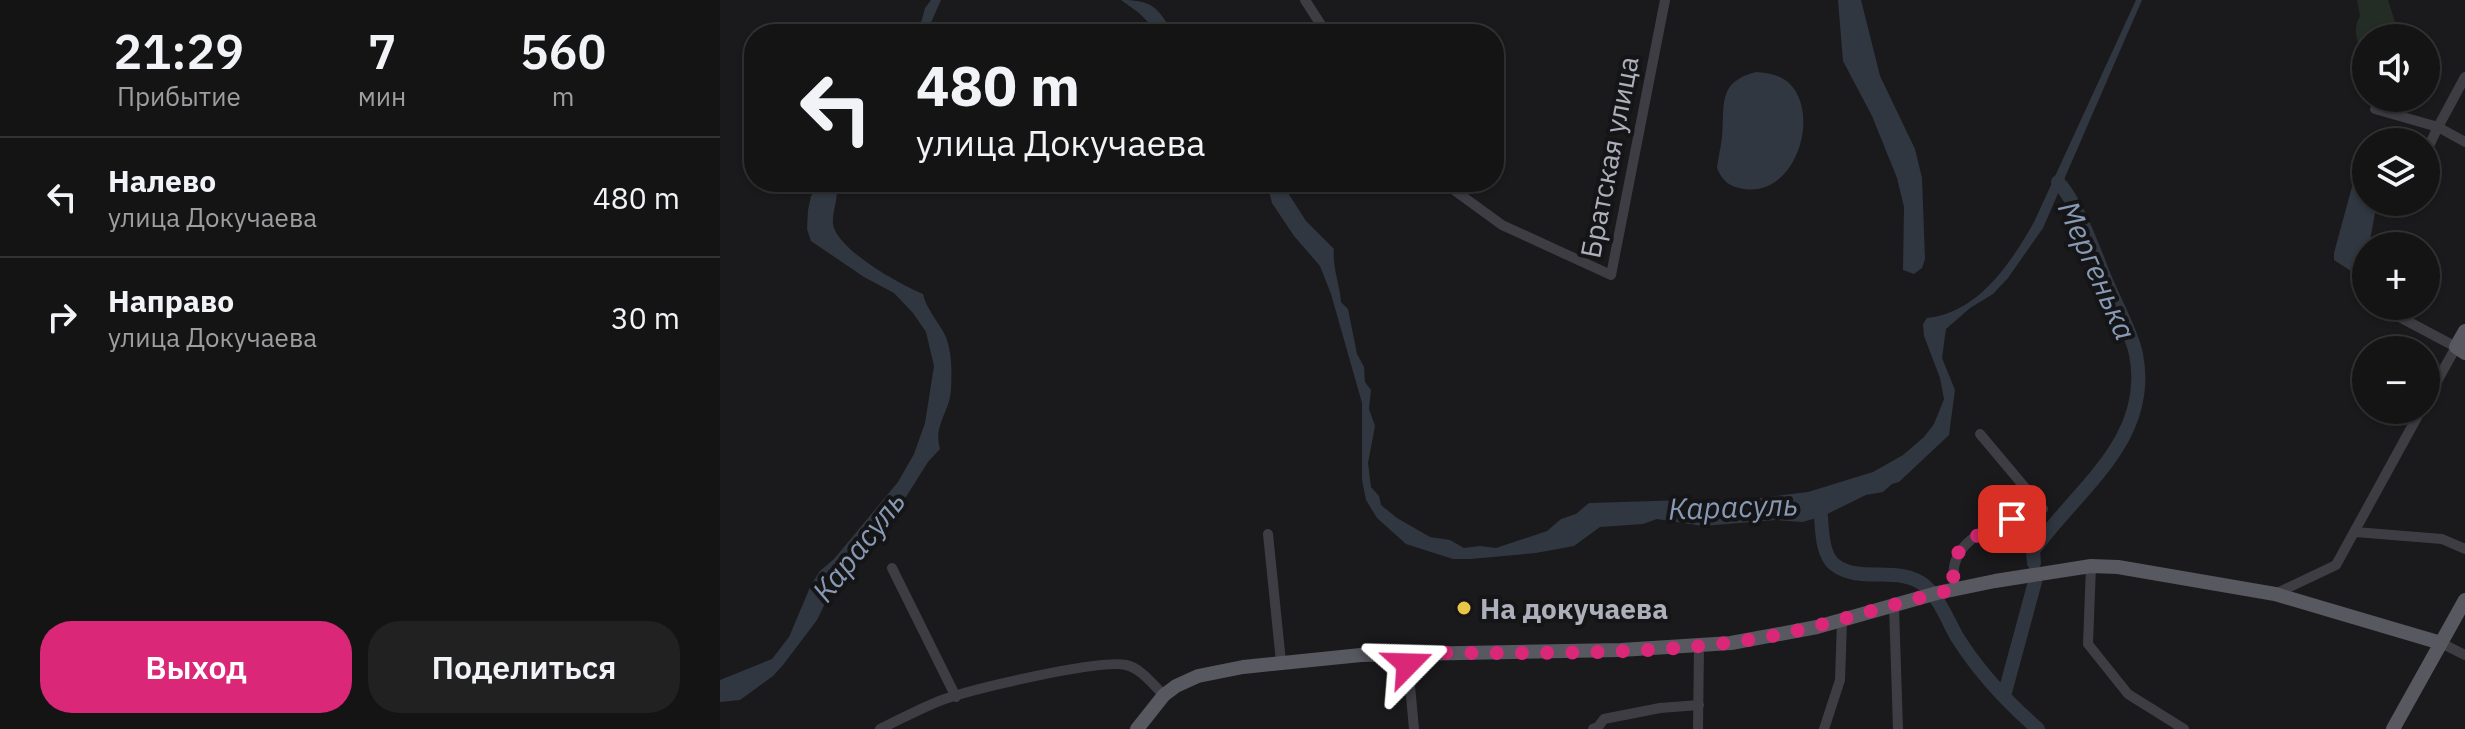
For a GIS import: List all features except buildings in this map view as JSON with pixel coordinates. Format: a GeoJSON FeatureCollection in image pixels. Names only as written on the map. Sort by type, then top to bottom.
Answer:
{"type":"FeatureCollection","features":[{"type":"Feature","properties":{"kind":"main road"},"geometry":{"type":"LineString","coordinates":[[2460,350],[2465,331]]}},
{"type":"Feature","properties":{"kind":"main road"},"geometry":{"type":"LineString","coordinates":[[1137,729],[1164,695],[1198,676],[1281,662],[1407,653],[1699,646],[1759,638],[1842,621],[1956,589],[2091,566],[2118,567],[2275,594],[2441,643]]}},
{"type":"Feature","properties":{"kind":"main road"},"geometry":{"type":"LineString","coordinates":[[2393,729],[2465,600]]}},
{"type":"Feature","properties":{"kind":"street"},"geometry":{"type":"LineString","coordinates":[[1305,0],[1321,24]]}},
{"type":"Feature","properties":{"kind":"street","name":"Братская улица"},"geometry":{"type":"LineString","coordinates":[[1457,192],[1502,225],[1611,275],[1665,0]]}},
{"type":"Feature","properties":{"kind":"street"},"geometry":{"type":"LineString","coordinates":[[2438,127],[2465,77]]}},
{"type":"Feature","properties":{"kind":"street"},"geometry":{"type":"LineString","coordinates":[[2386,112],[2438,127],[2465,142]]}},
{"type":"Feature","properties":{"kind":"street"},"geometry":{"type":"LineString","coordinates":[[2405,320],[2460,350],[2440,380]]}},
{"type":"Feature","properties":{"kind":"street"},"geometry":{"type":"LineString","coordinates":[[2275,594],[2336,565],[2413,424]]}},
{"type":"Feature","properties":{"kind":"street"},"geometry":{"type":"LineString","coordinates":[[1956,589],[1952,564],[1968,541],[2012,519],[2043,509],[1980,434]]}},
{"type":"Feature","properties":{"kind":"street"},"geometry":{"type":"LineString","coordinates":[[2355,532],[2442,539],[2465,549]]}},
{"type":"Feature","properties":{"kind":"street"},"geometry":{"type":"LineString","coordinates":[[1268,534],[1281,662]]}},
{"type":"Feature","properties":{"kind":"street"},"geometry":{"type":"LineString","coordinates":[[2091,566],[2088,644],[2128,694],[2184,729]]}},
{"type":"Feature","properties":{"kind":"street"},"geometry":{"type":"LineString","coordinates":[[892,568],[956,697]]}},
{"type":"Feature","properties":{"kind":"street"},"geometry":{"type":"LineString","coordinates":[[1894,606],[1898,729]]}},
{"type":"Feature","properties":{"kind":"street"},"geometry":{"type":"LineString","coordinates":[[1824,729],[1840,680],[1842,621]]}},
{"type":"Feature","properties":{"kind":"street"},"geometry":{"type":"LineString","coordinates":[[2441,643],[2465,655]]}},
{"type":"Feature","properties":{"kind":"street"},"geometry":{"type":"LineString","coordinates":[[1698,729],[1699,646]]}},
{"type":"Feature","properties":{"kind":"street"},"geometry":{"type":"LineString","coordinates":[[1407,653],[1414,729]]}},
{"type":"Feature","properties":{"kind":"street"},"geometry":{"type":"LineString","coordinates":[[880,729],[942,700],[1061,672],[1118,664],[1135,668],[1164,695]]}},
{"type":"Feature","properties":{"kind":"street"},"geometry":{"type":"LineString","coordinates":[[1593,729],[1604,719],[1660,708],[1699,705]]}},
{"type":"Feature","properties":{"kind":"shaded area"},"geometry":{"type":"Polygon","coordinates":[[[2357,0],[2388,0],[2395,24],[2357,24],[2360,16],[2357,0]]]}},
{"type":"Feature","properties":{"kind":"water"},"geometry":{"type":"Polygon","coordinates":[[[931,0],[941,0],[930,24],[921,24],[931,0]]]}},
{"type":"Feature","properties":{"kind":"water"},"geometry":{"type":"Polygon","coordinates":[[[1121,0],[1154,7],[1168,24],[1150,24],[1121,0]]]}},
{"type":"Feature","properties":{"kind":"water"},"geometry":{"type":"Polygon","coordinates":[[[1838,0],[1861,0],[1880,76],[1915,149],[1922,178],[1925,259],[1922,268],[1914,274],[1903,270],[1904,207],[1897,178],[1872,116],[1843,61],[1838,0]]]}},
{"type":"Feature","properties":{"kind":"water","name":"Карасуль"},"geometry":{"type":"Polygon","coordinates":[[[2136,0],[2142,0],[2043,228],[1993,294],[1970,308],[1946,329],[1942,358],[1955,390],[1949,435],[1899,482],[1883,492],[1866,495],[1803,522],[1776,520],[1703,526],[1657,519],[1643,524],[1600,527],[1574,546],[1536,553],[1453,559],[1406,544],[1377,518],[1366,500],[1362,480],[1362,403],[1331,294],[1320,266],[1294,236],[1272,203],[1269,192],[1287,192],[1306,221],[1334,249],[1341,302],[1348,309],[1357,354],[1364,367],[1365,382],[1371,390],[1369,409],[1375,426],[1368,463],[1371,487],[1379,496],[1381,505],[1397,518],[1430,537],[1450,540],[1464,548],[1496,548],[1547,531],[1589,503],[1718,502],[1808,492],[1873,472],[1903,455],[1934,424],[1944,399],[1923,324],[1927,318],[1962,307],[1991,284],[2015,254],[2034,222],[2136,0]]]}},
{"type":"Feature","properties":{"kind":"water"},"geometry":{"type":"Polygon","coordinates":[[[1756,72],[1783,78],[1790,84],[1799,98],[1803,133],[1798,152],[1777,180],[1762,188],[1744,189],[1727,183],[1717,168],[1724,105],[1729,88],[1743,76],[1756,72]]]}},
{"type":"Feature","properties":{"kind":"water"},"geometry":{"type":"Polygon","coordinates":[[[2352,187],[2352,216],[2374,216],[2372,232],[2352,232],[2352,271],[2334,260],[2352,187]]]}},
{"type":"Feature","properties":{"kind":"water","name":"Карасуль"},"geometry":{"type":"Polygon","coordinates":[[[814,192],[837,192],[833,224],[846,245],[871,265],[923,294],[947,339],[951,368],[950,397],[940,425],[940,449],[904,500],[867,546],[850,561],[836,581],[817,620],[773,676],[740,700],[720,702],[720,680],[772,659],[789,637],[811,585],[898,482],[914,454],[925,423],[934,366],[926,332],[894,293],[811,241],[807,229],[814,192]]]}},
{"type":"Feature","properties":{"kind":"waterway","name":"Мергенька"},"geometry":{"type":"LineString","coordinates":[[2034,563],[2033,551],[2107,462],[2122,438],[2133,412],[2138,385],[2136,354],[2130,336],[2079,215],[2058,182]]}},
{"type":"Feature","properties":{"kind":"waterway","name":"Мергенька"},"geometry":{"type":"LineString","coordinates":[[1819,501],[1824,544],[1830,560],[1856,573],[1903,576],[1924,585],[1939,603],[1975,662],[2038,729]]}},
{"type":"Feature","properties":{"kind":"waterway","name":"Мергенька"},"geometry":{"type":"LineString","coordinates":[[2004,696],[2036,578]]}},
{"type":"Feature","properties":{"kind":"place","name":"На докучаева"},"geometry":{"type":"Point","coordinates":[1464,608]}},
{"type":"Feature","properties":{"kind":"route"},"geometry":{"type":"LineString","coordinates":[[1408,664],[1407,653],[1665,648],[1731,643],[1817,627],[1956,589],[1952,564],[1959,550],[1968,541],[2012,519]]}}]}
